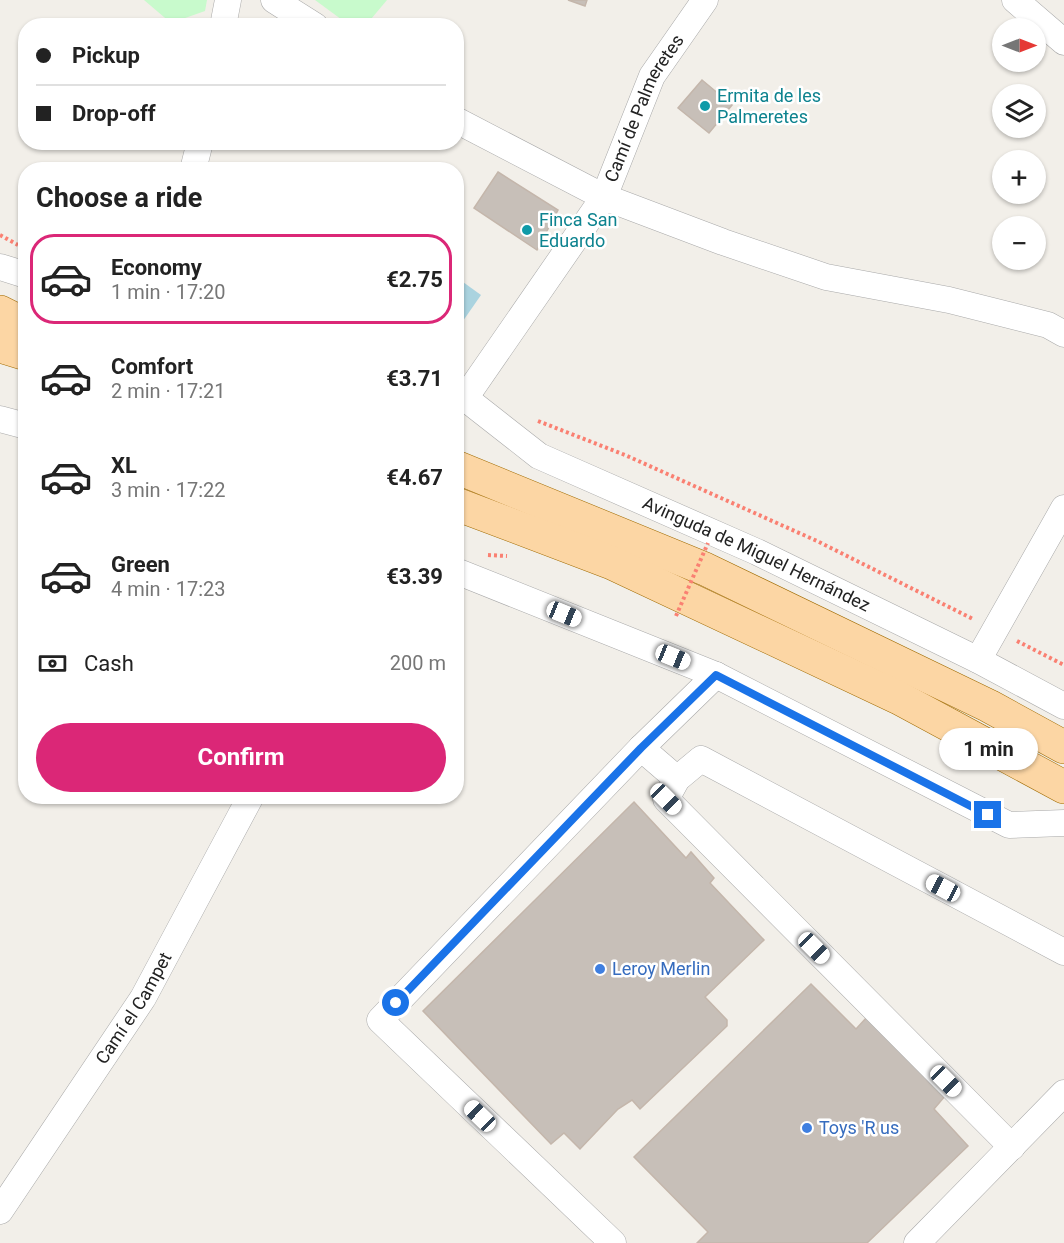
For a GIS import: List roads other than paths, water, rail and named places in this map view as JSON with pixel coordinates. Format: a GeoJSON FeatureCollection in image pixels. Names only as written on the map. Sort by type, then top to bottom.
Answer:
{"type":"FeatureCollection","features":[{"type":"Feature","properties":{"kind":"main road"},"geometry":{"type":"LineString","coordinates":[[0,312],[18,321]]}},
{"type":"Feature","properties":{"kind":"main road"},"geometry":{"type":"LineString","coordinates":[[0,345],[18,351]]}},
{"type":"Feature","properties":{"kind":"main road"},"geometry":{"type":"LineString","coordinates":[[464,470],[705,569],[989,706],[1064,747]]}},
{"type":"Feature","properties":{"kind":"main road"},"geometry":{"type":"LineString","coordinates":[[464,507],[612,563],[899,698],[1064,788]]}},
{"type":"Feature","properties":{"kind":"street"},"geometry":{"type":"LineString","coordinates":[[225,18],[228,0]]}},
{"type":"Feature","properties":{"kind":"street"},"geometry":{"type":"LineString","coordinates":[[274,0],[302,18]]}},
{"type":"Feature","properties":{"kind":"street","name":"Camí de Palmeretes"},"geometry":{"type":"LineString","coordinates":[[464,392],[604,197],[652,76],[705,0]]}},
{"type":"Feature","properties":{"kind":"street"},"geometry":{"type":"LineString","coordinates":[[1015,0],[1064,42]]}},
{"type":"Feature","properties":{"kind":"street"},"geometry":{"type":"LineString","coordinates":[[464,124],[604,197],[723,242],[826,277],[949,300],[1048,325],[1064,334]]}},
{"type":"Feature","properties":{"kind":"street"},"geometry":{"type":"LineString","coordinates":[[0,267],[18,273]]}},
{"type":"Feature","properties":{"kind":"street","name":"Avinguda de Miguel Hernández"},"geometry":{"type":"LineString","coordinates":[[464,398],[539,456],[757,552],[978,660],[1064,706]]}},
{"type":"Feature","properties":{"kind":"street"},"geometry":{"type":"LineString","coordinates":[[0,418],[18,424]]}},
{"type":"Feature","properties":{"kind":"street"},"geometry":{"type":"LineString","coordinates":[[978,660],[1064,508]]}},
{"type":"Feature","properties":{"kind":"street"},"geometry":{"type":"LineString","coordinates":[[464,574],[716,675],[1009,825],[1064,823]]}},
{"type":"Feature","properties":{"kind":"street"},"geometry":{"type":"LineString","coordinates":[[613,1243],[380,1020],[641,748],[716,675]]}},
{"type":"Feature","properties":{"kind":"street"},"geometry":{"type":"LineString","coordinates":[[641,748],[677,779]]}},
{"type":"Feature","properties":{"kind":"street"},"geometry":{"type":"LineString","coordinates":[[1012,1147],[666,799],[677,779],[701,759],[1064,952]]}},
{"type":"Feature","properties":{"kind":"street","name":"Camí el Campet"},"geometry":{"type":"LineString","coordinates":[[0,1211],[143,998],[247,804]]}},
{"type":"Feature","properties":{"kind":"street"},"geometry":{"type":"LineString","coordinates":[[917,1243],[1064,1093]]}},
{"type":"Feature","properties":{"kind":"water"},"geometry":{"type":"Polygon","coordinates":[[[464,283],[481,295],[464,319],[464,283]]]}},
{"type":"Feature","properties":{"kind":"place","name":"Ermita de les Palmeretes"},"geometry":{"type":"Point","coordinates":[705,106]}},
{"type":"Feature","properties":{"kind":"place","name":"Finca San Eduardo"},"geometry":{"type":"Point","coordinates":[527,230]}},
{"type":"Feature","properties":{"kind":"place","name":"Leroy Merlin"},"geometry":{"type":"Point","coordinates":[600,969]}},
{"type":"Feature","properties":{"kind":"place","name":"Toys 'R us"},"geometry":{"type":"Point","coordinates":[807,1128]}}]}
